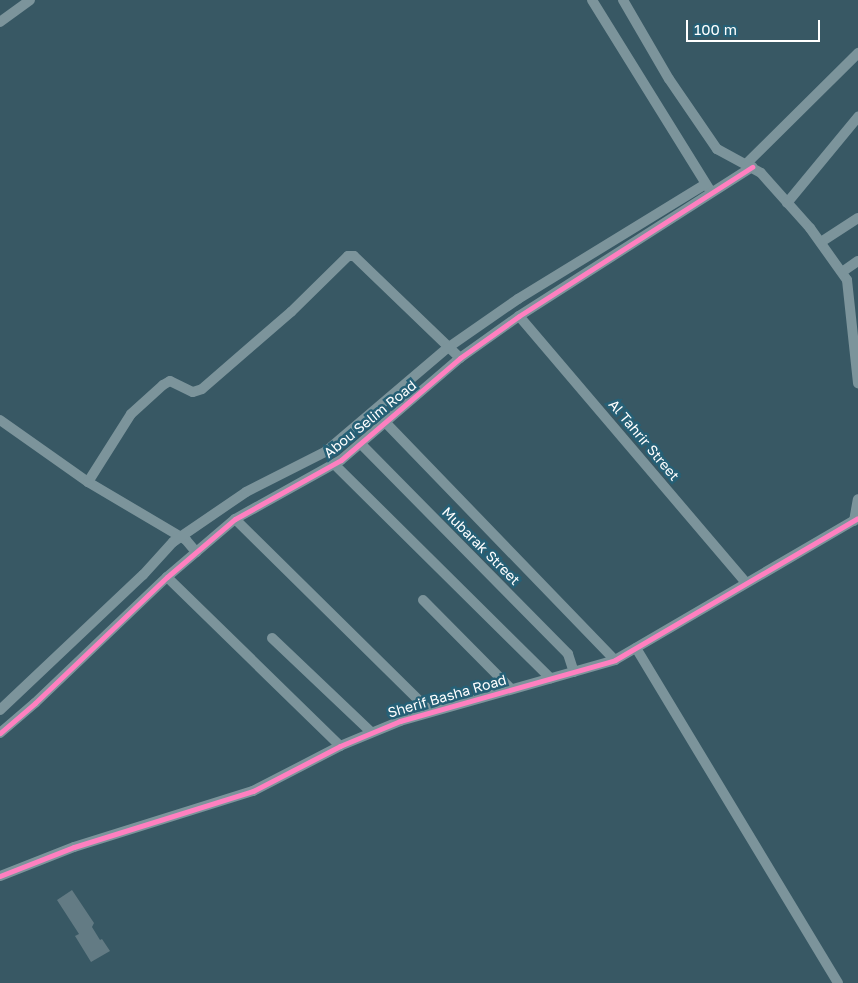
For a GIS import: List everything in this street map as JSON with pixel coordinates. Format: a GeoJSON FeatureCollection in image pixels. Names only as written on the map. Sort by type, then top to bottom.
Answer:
{"type":"FeatureCollection","features":[{"type":"Feature","properties":{"kind":"street"},"geometry":{"type":"LineString","coordinates":[[0,22],[30,0]]}},
{"type":"Feature","properties":{"kind":"street"},"geometry":{"type":"LineString","coordinates":[[592,0],[712,194]]}},
{"type":"Feature","properties":{"kind":"street"},"geometry":{"type":"LineString","coordinates":[[623,0],[669,79],[716,149],[725,156],[749,166],[788,203],[821,242],[842,272],[850,287],[855,306],[858,383]]}},
{"type":"Feature","properties":{"kind":"street","name":"Abou Selim Road"},"geometry":{"type":"LineString","coordinates":[[0,733],[36,704],[167,577],[235,519],[334,464],[460,358],[519,316],[712,194],[749,166],[858,53]]}},
{"type":"Feature","properties":{"kind":"street"},"geometry":{"type":"LineString","coordinates":[[788,203],[858,117]]}},
{"type":"Feature","properties":{"kind":"street","name":"Abou Selim Road"},"geometry":{"type":"LineString","coordinates":[[0,710],[143,575],[166,547],[237,498],[293,471],[335,445],[451,346],[518,299],[706,184]]}},
{"type":"Feature","properties":{"kind":"street"},"geometry":{"type":"LineString","coordinates":[[821,242],[858,218]]}},
{"type":"Feature","properties":{"kind":"street"},"geometry":{"type":"LineString","coordinates":[[88,482],[131,414],[163,385],[170,381],[193,392],[202,390],[291,312],[348,256],[354,256],[451,346],[460,358]]}},
{"type":"Feature","properties":{"kind":"street"},"geometry":{"type":"LineString","coordinates":[[842,272],[858,261]]}},
{"type":"Feature","properties":{"kind":"street","name":"Al Tahrir Street"},"geometry":{"type":"LineString","coordinates":[[519,316],[746,583]]}},
{"type":"Feature","properties":{"kind":"street"},"geometry":{"type":"LineString","coordinates":[[0,420],[88,482],[181,538],[196,552]]}},
{"type":"Feature","properties":{"kind":"street"},"geometry":{"type":"LineString","coordinates":[[386,422],[615,660]]}},
{"type":"Feature","properties":{"kind":"street","name":"Mubarak Street"},"geometry":{"type":"LineString","coordinates":[[360,444],[568,654],[574,672]]}},
{"type":"Feature","properties":{"kind":"street"},"geometry":{"type":"LineString","coordinates":[[334,464],[551,679]]}},
{"type":"Feature","properties":{"kind":"street"},"geometry":{"type":"LineString","coordinates":[[856,519],[858,499]]}},
{"type":"Feature","properties":{"kind":"street"},"geometry":{"type":"LineString","coordinates":[[235,519],[430,711]]}},
{"type":"Feature","properties":{"kind":"street","name":"Sherif Basha Road"},"geometry":{"type":"LineString","coordinates":[[0,876],[74,847],[246,794],[371,732],[430,711],[615,660],[856,519]]}},
{"type":"Feature","properties":{"kind":"street"},"geometry":{"type":"LineString","coordinates":[[167,577],[340,746]]}},
{"type":"Feature","properties":{"kind":"street"},"geometry":{"type":"LineString","coordinates":[[423,600],[511,689]]}},
{"type":"Feature","properties":{"kind":"street"},"geometry":{"type":"LineString","coordinates":[[272,638],[371,732]]}},
{"type":"Feature","properties":{"kind":"street"},"geometry":{"type":"LineString","coordinates":[[636,648],[838,983]]}},
{"type":"Feature","properties":{"kind":"building"},"geometry":{"type":"Polygon","coordinates":[[[72,890],[94,923],[92,927],[100,940],[102,939],[110,951],[91,962],[75,936],[79,934],[57,900],[72,890]]]}},
{"type":"Feature","properties":{"kind":"cycle path"},"geometry":{"type":"LineString","coordinates":[[0,733],[35,703],[167,577],[235,519],[341,460],[460,358],[519,316],[752,167]]}},
{"type":"Feature","properties":{"kind":"cycle path"},"geometry":{"type":"LineString","coordinates":[[0,876],[74,847],[253,791],[340,746],[400,721],[615,660],[858,518]]}}]}
